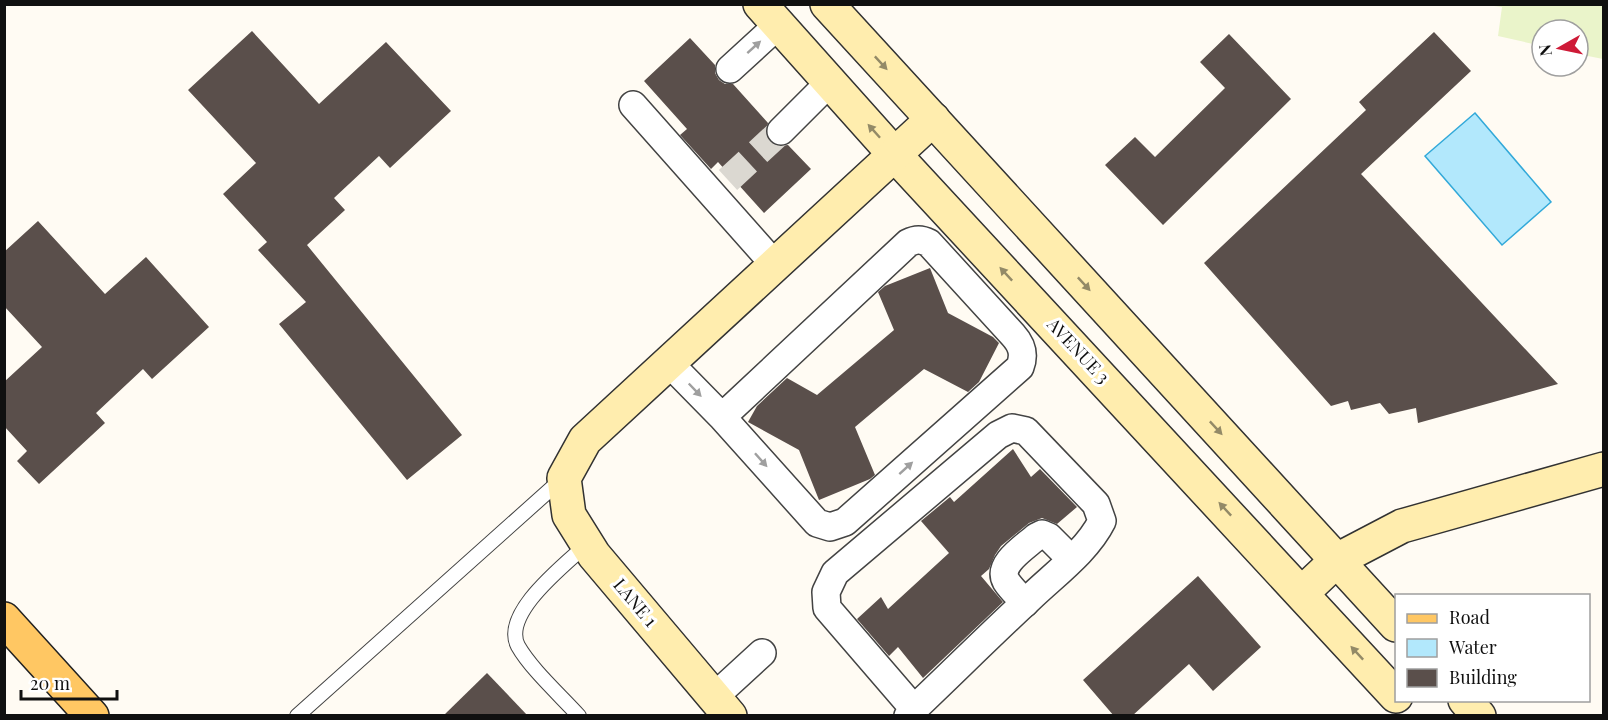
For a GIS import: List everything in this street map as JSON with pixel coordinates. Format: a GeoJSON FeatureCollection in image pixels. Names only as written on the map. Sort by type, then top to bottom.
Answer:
{"type":"FeatureCollection","features":[{"type":"Feature","properties":{"kind":"main road"},"geometry":{"type":"LineString","coordinates":[[4,619],[92,716]]}},
{"type":"Feature","properties":{"kind":"street"},"geometry":{"type":"LineString","coordinates":[[840,12],[933,119],[1395,624]]}},
{"type":"Feature","properties":{"kind":"street"},"geometry":{"type":"LineString","coordinates":[[729,69],[769,15]]}},
{"type":"Feature","properties":{"kind":"street","name":"AVENUE 3"},"geometry":{"type":"LineString","coordinates":[[769,15],[895,155],[1395,695]]}},
{"type":"Feature","properties":{"kind":"street"},"geometry":{"type":"LineString","coordinates":[[781,130],[830,82]]}},
{"type":"Feature","properties":{"kind":"street"},"geometry":{"type":"LineString","coordinates":[[633,105],[721,188],[775,265]]}},
{"type":"Feature","properties":{"kind":"street"},"geometry":{"type":"LineString","coordinates":[[564,478],[585,440],[933,119]]}},
{"type":"Feature","properties":{"kind":"street"},"geometry":{"type":"LineString","coordinates":[[669,363],[722,417],[817,523],[830,527],[846,522],[1020,367],[1023,359],[1022,348],[1013,335],[929,243],[914,240],[899,250],[722,417]]}},
{"type":"Feature","properties":{"kind":"street"},"geometry":{"type":"LineString","coordinates":[[1013,335],[1039,309]]}},
{"type":"Feature","properties":{"kind":"street"},"geometry":{"type":"LineString","coordinates":[[1011,428],[1026,431],[1096,504],[1102,521],[1094,536],[1025,603],[911,712],[827,608],[826,592],[835,573],[998,435],[1011,428]]}},
{"type":"Feature","properties":{"kind":"street"},"geometry":{"type":"LineString","coordinates":[[1302,593],[1337,560],[1402,526],[1604,469]]}},
{"type":"Feature","properties":{"kind":"street","name":"LANE 1"},"geometry":{"type":"LineString","coordinates":[[564,478],[569,516],[594,555],[722,706]]}},
{"type":"Feature","properties":{"kind":"street"},"geometry":{"type":"LineString","coordinates":[[1025,603],[1005,580],[1006,565],[1042,534],[1049,537],[1071,560]]}},
{"type":"Feature","properties":{"kind":"street"},"geometry":{"type":"LineString","coordinates":[[722,706],[762,653]]}},
{"type":"Feature","properties":{"kind":"street"},"geometry":{"type":"LineString","coordinates":[[1403,702],[1415,716]]}},
{"type":"Feature","properties":{"kind":"street"},"geometry":{"type":"LineString","coordinates":[[1468,702],[1479,716]]}},
{"type":"Feature","properties":{"kind":"lane"},"geometry":{"type":"LineString","coordinates":[[297,716],[564,478]]}},
{"type":"Feature","properties":{"kind":"lane"},"geometry":{"type":"LineString","coordinates":[[579,716],[538,672],[517,644],[515,626],[527,602],[587,544]]}},
{"type":"Feature","properties":{"kind":"green space"},"geometry":{"type":"Polygon","coordinates":[[[1486,5],[1603,5],[1603,59],[1590,56],[1590,18],[1530,18],[1530,43],[1498,36],[1502,7],[1486,5]]]}},
{"type":"Feature","properties":{"kind":"water"},"geometry":{"type":"Polygon","coordinates":[[[1475,113],[1551,202],[1502,245],[1425,156],[1475,113]]]}},
{"type":"Feature","properties":{"kind":"building"},"geometry":{"type":"Polygon","coordinates":[[[252,31],[319,104],[386,42],[451,111],[390,168],[379,156],[334,198],[345,210],[307,245],[462,435],[407,480],[279,324],[306,302],[258,250],[267,242],[223,194],[256,163],[188,90],[252,31]]]}},
{"type":"Feature","properties":{"kind":"building"},"geometry":{"type":"Polygon","coordinates":[[[1434,32],[1471,71],[1361,174],[1558,384],[1418,423],[1416,408],[1389,414],[1380,403],[1351,410],[1348,401],[1331,406],[1204,263],[1366,110],[1359,102],[1434,32]]]}},
{"type":"Feature","properties":{"kind":"building"},"geometry":{"type":"Polygon","coordinates":[[[1229,34],[1291,99],[1163,225],[1105,165],[1135,137],[1155,157],[1225,88],[1200,62],[1229,34]]]}},
{"type":"Feature","properties":{"kind":"building"},"geometry":{"type":"Polygon","coordinates":[[[690,38],[715,65],[715,73],[719,80],[725,84],[733,84],[768,123],[766,134],[770,142],[778,146],[788,145],[811,169],[764,213],[718,162],[711,169],[680,135],[687,129],[644,81],[690,38]]]}},
{"type":"Feature","properties":{"kind":"building"},"geometry":{"type":"Polygon","coordinates":[[[38,221],[105,294],[146,257],[209,327],[152,379],[143,369],[96,413],[105,423],[39,484],[17,461],[27,451],[4,426],[4,382],[42,347],[4,306],[4,252],[38,221]]]}},
{"type":"Feature","properties":{"kind":"building"},"geometry":{"type":"Polygon","coordinates":[[[930,268],[948,313],[993,337],[999,343],[979,382],[968,392],[924,369],[855,427],[875,475],[819,500],[799,450],[748,422],[757,406],[787,378],[817,395],[894,330],[878,292],[885,286],[930,268]]]}},
{"type":"Feature","properties":{"kind":"building"},"geometry":{"type":"Polygon","coordinates":[[[1013,449],[1031,477],[1040,469],[1077,507],[1057,524],[1042,518],[1029,523],[1001,546],[989,569],[981,576],[1003,602],[923,678],[898,647],[889,656],[857,619],[881,597],[888,609],[949,553],[921,521],[950,497],[954,502],[1013,449]]]}},
{"type":"Feature","properties":{"kind":"building"},"geometry":{"type":"Polygon","coordinates":[[[1198,576],[1261,647],[1213,691],[1189,664],[1132,716],[1114,716],[1083,680],[1198,576]]]}},
{"type":"Feature","properties":{"kind":"building"},"geometry":{"type":"Polygon","coordinates":[[[487,673],[528,716],[443,716],[487,673]]]}},
{"type":"Feature","properties":{"kind":"tunnel"},"geometry":{"type":"LineString","coordinates":[[728,180],[781,131]]}}]}
